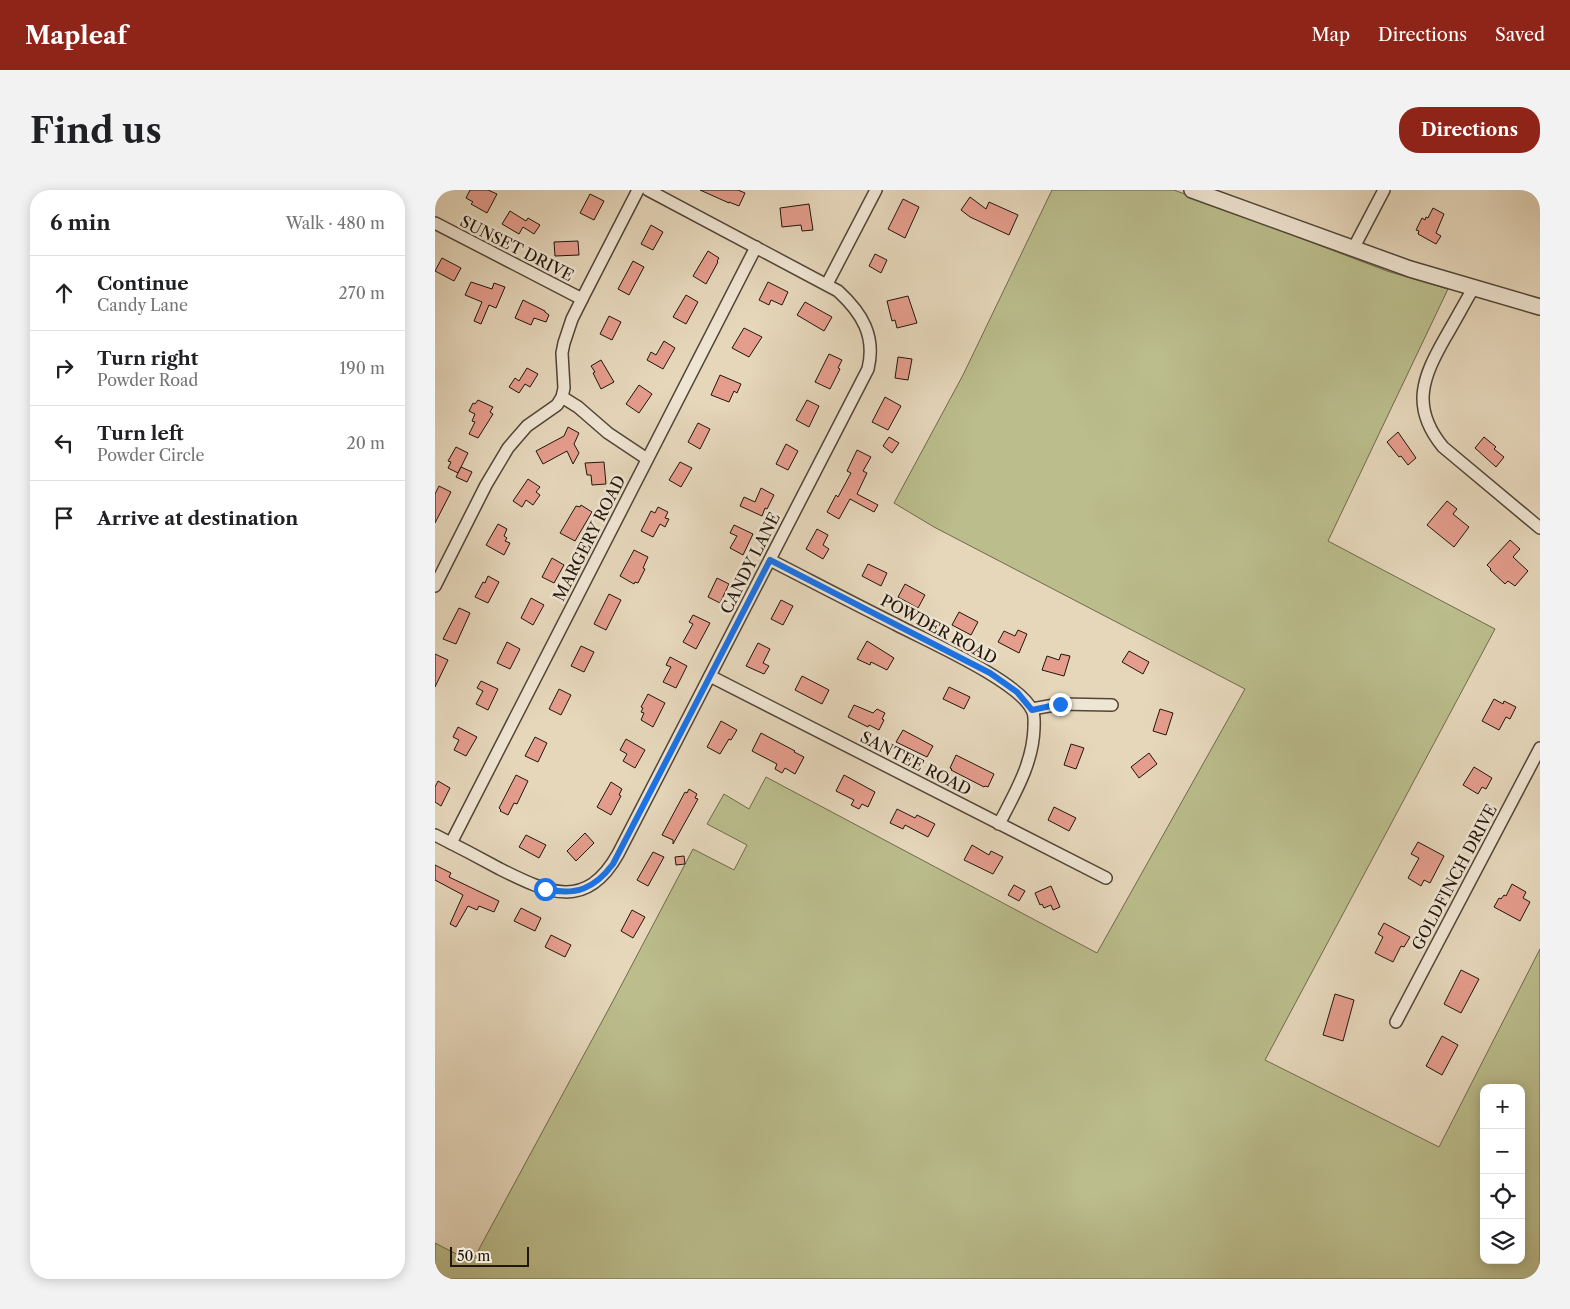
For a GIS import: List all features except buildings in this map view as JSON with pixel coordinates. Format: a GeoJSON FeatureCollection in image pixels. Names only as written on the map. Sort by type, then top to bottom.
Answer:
{"type":"FeatureCollection","features":[{"type":"Feature","properties":{"kind":"street"},"geometry":{"type":"LineString","coordinates":[[582,299],[639,190]]}},
{"type":"Feature","properties":{"kind":"street","name":"CANDY LANE"},"geometry":{"type":"LineString","coordinates":[[435,835],[527,882],[545,889],[575,891],[592,885],[600,879],[613,864],[862,382],[871,357],[871,345],[864,322],[848,300],[838,291],[648,190]]}},
{"type":"Feature","properties":{"kind":"street"},"geometry":{"type":"LineString","coordinates":[[827,284],[876,190]]}},
{"type":"Feature","properties":{"kind":"street"},"geometry":{"type":"LineString","coordinates":[[1192,190],[1418,272],[1540,307]]}},
{"type":"Feature","properties":{"kind":"street"},"geometry":{"type":"LineString","coordinates":[[1353,249],[1384,190]]}},
{"type":"Feature","properties":{"kind":"street","name":"SUNSET DRIVE"},"geometry":{"type":"LineString","coordinates":[[435,224],[582,299],[572,319],[564,343],[562,353],[564,388],[562,397]]}},
{"type":"Feature","properties":{"kind":"street","name":"MARGERY ROAD"},"geometry":{"type":"LineString","coordinates":[[451,843],[756,247]]}},
{"type":"Feature","properties":{"kind":"street"},"geometry":{"type":"LineString","coordinates":[[1474,287],[1428,370],[1423,394],[1426,418],[1433,433],[1443,447],[1540,528]]}},
{"type":"Feature","properties":{"kind":"street"},"geometry":{"type":"LineString","coordinates":[[435,586],[486,485],[508,448],[527,426],[557,405],[562,397],[578,407],[608,434],[647,459]]}},
{"type":"Feature","properties":{"kind":"street","name":"POWDER ROAD"},"geometry":{"type":"LineString","coordinates":[[770,560],[990,673],[1017,692],[1032,710]]}},
{"type":"Feature","properties":{"kind":"street","name":"SANTEE ROAD"},"geometry":{"type":"LineString","coordinates":[[710,676],[1106,878]]}},
{"type":"Feature","properties":{"kind":"street"},"geometry":{"type":"LineString","coordinates":[[999,824],[1029,761],[1034,733],[1032,710],[1060,704],[1112,705]]}},
{"type":"Feature","properties":{"kind":"street","name":"GOLDFINCH DRIVE"},"geometry":{"type":"LineString","coordinates":[[1396,1022],[1540,748]]}},
{"type":"Feature","properties":{"kind":"green space"},"geometry":{"type":"Polygon","coordinates":[[[1052,190],[1174,190],[1387,271],[1448,289],[1328,541],[1495,629],[1265,1060],[1439,1147],[1540,949],[1540,1279],[435,1279],[435,1243],[472,1262],[693,849],[734,870],[747,845],[707,824],[724,794],[749,809],[766,777],[1097,953],[1245,689],[934,527],[894,503],[963,375],[1052,190]]]}},
{"type":"Feature","properties":{"kind":"route"},"geometry":{"type":"LineString","coordinates":[[545,889],[566,892],[584,889],[600,879],[613,864],[770,560],[990,673],[1017,692],[1032,710],[1060,704]]}}]}
